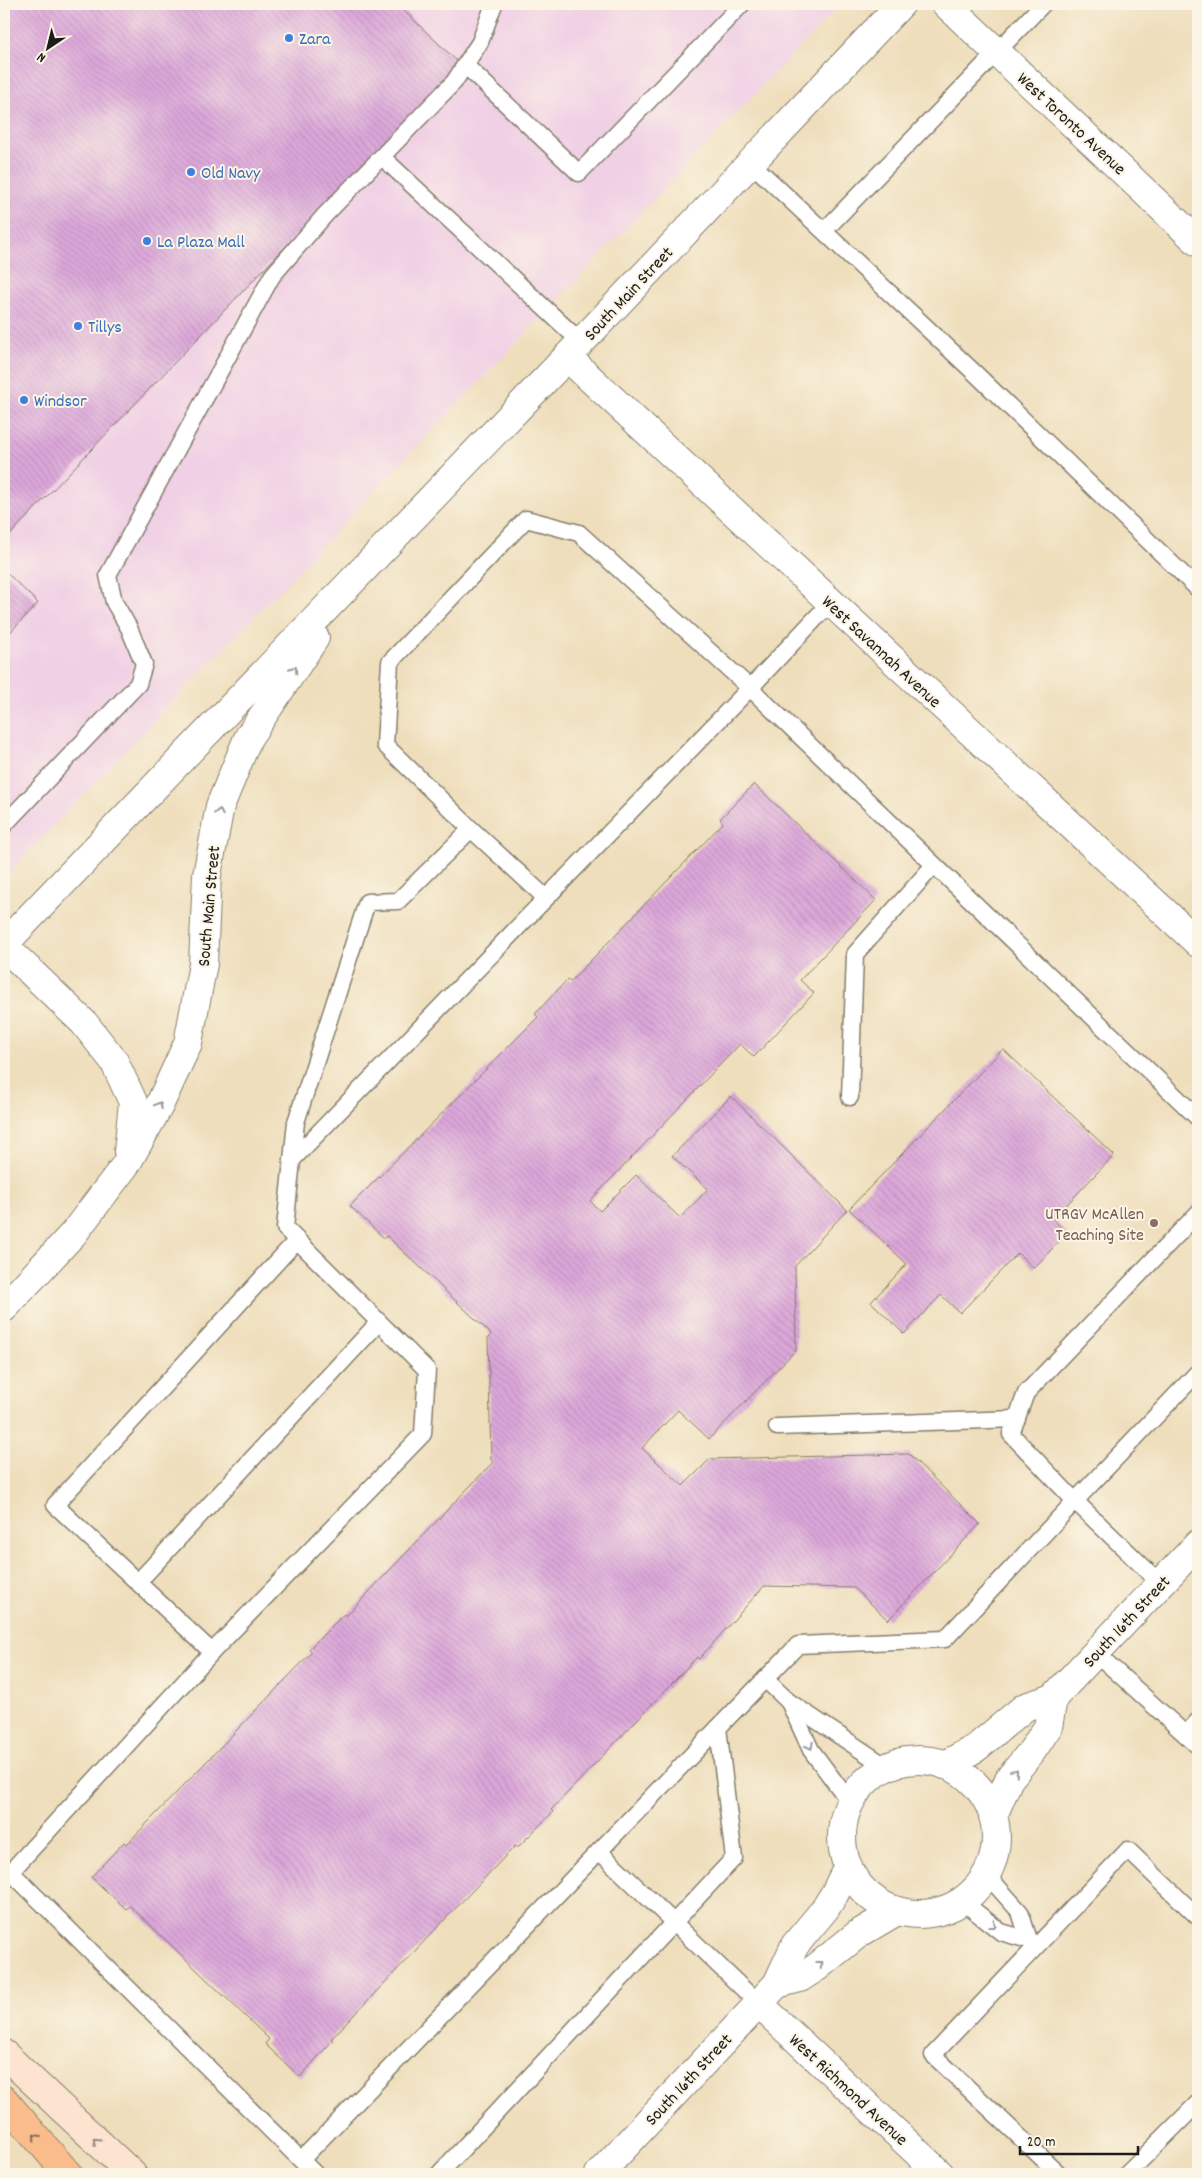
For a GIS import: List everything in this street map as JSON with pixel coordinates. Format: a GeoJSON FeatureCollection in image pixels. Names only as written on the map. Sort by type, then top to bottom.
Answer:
{"type":"FeatureCollection","features":[{"type":"Feature","properties":{"kind":"highway"},"geometry":{"type":"LineString","coordinates":[[4,2100],[68,2174]]}},
{"type":"Feature","properties":{"kind":"main road"},"geometry":{"type":"LineString","coordinates":[[4,2054],[132,2174]]}},
{"type":"Feature","properties":{"kind":"street","name":"South Main Street"},"geometry":{"type":"LineString","coordinates":[[127,1163],[133,1102],[114,1061],[84,1022],[4,945],[574,350],[901,4]]}},
{"type":"Feature","properties":{"kind":"street","name":"West Toronto Avenue"},"geometry":{"type":"LineString","coordinates":[[946,4],[1198,242]]}},
{"type":"Feature","properties":{"kind":"street","name":"West Savannah Avenue"},"geometry":{"type":"LineString","coordinates":[[574,350],[830,603],[1198,944]]}},
{"type":"Feature","properties":{"kind":"street","name":"South Main Street"},"geometry":{"type":"LineString","coordinates":[[4,1308],[73,1234],[127,1163],[158,1106],[188,1043],[203,964],[207,875],[220,806],[248,738],[352,580]]}},
{"type":"Feature","properties":{"kind":"street","name":"South 16th Street"},"geometry":{"type":"LineString","coordinates":[[1053,1698],[1198,1544]]}},
{"type":"Feature","properties":{"kind":"street"},"geometry":{"type":"LineString","coordinates":[[946,1765],[976,1748],[1025,1707],[1053,1698],[1048,1727],[1032,1751],[1009,1779],[993,1816]]}},
{"type":"Feature","properties":{"kind":"street"},"geometry":{"type":"LineString","coordinates":[[909,1759],[934,1760],[946,1765],[958,1770],[978,1786],[991,1808],[996,1830],[995,1853],[987,1875],[973,1893],[962,1901],[954,1906],[931,1914],[908,1914],[886,1907],[867,1894],[851,1874],[842,1851],[841,1825],[849,1801],[864,1781],[885,1766],[909,1759]]}},
{"type":"Feature","properties":{"kind":"street"},"geometry":{"type":"LineString","coordinates":[[768,1994],[795,1945],[825,1909],[835,1893],[848,1866]]}},
{"type":"Feature","properties":{"kind":"street"},"geometry":{"type":"LineString","coordinates":[[768,1994],[800,1978],[817,1967],[858,1934],[897,1911]]}},
{"type":"Feature","properties":{"kind":"street","name":"South 16th Street"},"geometry":{"type":"LineString","coordinates":[[599,2174],[768,1994]]}},
{"type":"Feature","properties":{"kind":"street","name":"West Richmond Avenue"},"geometry":{"type":"LineString","coordinates":[[768,1994],[940,2174]]}},
{"type":"Feature","properties":{"kind":"lane"},"geometry":{"type":"LineString","coordinates":[[4,825],[138,684],[144,664],[129,628],[114,602],[108,575],[272,276],[325,215],[454,82],[480,42],[494,4]]}},
{"type":"Feature","properties":{"kind":"lane"},"geometry":{"type":"LineString","coordinates":[[465,65],[579,173],[742,4]]}},
{"type":"Feature","properties":{"kind":"lane"},"geometry":{"type":"LineString","coordinates":[[824,231],[1043,4]]}},
{"type":"Feature","properties":{"kind":"lane"},"geometry":{"type":"LineString","coordinates":[[382,157],[574,350]]}},
{"type":"Feature","properties":{"kind":"lane"},"geometry":{"type":"LineString","coordinates":[[751,163],[977,374],[1198,588]]}},
{"type":"Feature","properties":{"kind":"lane"},"geometry":{"type":"LineString","coordinates":[[546,898],[471,829],[385,745],[390,662],[526,519],[579,532],[750,688],[1198,1118]]}},
{"type":"Feature","properties":{"kind":"lane"},"geometry":{"type":"LineString","coordinates":[[292,1160],[750,688],[830,603]]}},
{"type":"Feature","properties":{"kind":"lane"},"geometry":{"type":"LineString","coordinates":[[315,2174],[7,1876],[212,1652],[423,1434],[427,1370],[285,1228],[296,1122],[367,902],[398,901],[471,829]]}},
{"type":"Feature","properties":{"kind":"lane"},"geometry":{"type":"LineString","coordinates":[[850,1097],[855,954],[934,865]]}},
{"type":"Feature","properties":{"kind":"lane"},"geometry":{"type":"LineString","coordinates":[[1161,1584],[1075,1501],[1010,1434],[1026,1393],[1198,1213]]}},
{"type":"Feature","properties":{"kind":"lane"},"geometry":{"type":"LineString","coordinates":[[212,1652],[55,1505],[296,1240]]}},
{"type":"Feature","properties":{"kind":"lane"},"geometry":{"type":"LineString","coordinates":[[138,1582],[379,1322]]}},
{"type":"Feature","properties":{"kind":"lane"},"geometry":{"type":"LineString","coordinates":[[300,2160],[798,1645],[945,1639],[1198,1372]]}},
{"type":"Feature","properties":{"kind":"lane"},"geometry":{"type":"LineString","coordinates":[[776,1427],[1016,1419]]}},
{"type":"Feature","properties":{"kind":"lane"},"geometry":{"type":"LineString","coordinates":[[1096,1653],[1198,1746]]}},
{"type":"Feature","properties":{"kind":"lane"},"geometry":{"type":"LineString","coordinates":[[765,1679],[789,1702],[885,1766]]}},
{"type":"Feature","properties":{"kind":"lane"},"geometry":{"type":"LineString","coordinates":[[789,1702],[811,1750],[849,1801]]}},
{"type":"Feature","properties":{"kind":"lane"},"geometry":{"type":"LineString","coordinates":[[1186,1734],[1198,1721]]}},
{"type":"Feature","properties":{"kind":"lane"},"geometry":{"type":"LineString","coordinates":[[439,2174],[734,1858],[718,1728]]}},
{"type":"Feature","properties":{"kind":"lane"},"geometry":{"type":"LineString","coordinates":[[1059,2174],[933,2054],[1033,1943],[1128,1850],[1198,1917]]}},
{"type":"Feature","properties":{"kind":"lane"},"geometry":{"type":"LineString","coordinates":[[599,1851],[674,1923],[768,1994]]}},
{"type":"Feature","properties":{"kind":"lane"},"geometry":{"type":"LineString","coordinates":[[987,1875],[1020,1912],[1033,1943]]}},
{"type":"Feature","properties":{"kind":"lane"},"geometry":{"type":"LineString","coordinates":[[962,1901],[1002,1932],[1033,1943]]}},
{"type":"Feature","properties":{"kind":"lane"},"geometry":{"type":"LineString","coordinates":[[1127,2174],[1198,2103]]}},
{"type":"Feature","properties":{"kind":"shaded area"},"geometry":{"type":"Polygon","coordinates":[[[4,4],[841,4],[4,878],[4,4]]]}},
{"type":"Feature","properties":{"kind":"building","name":"La Plaza Mall"},"geometry":{"type":"Polygon","coordinates":[[[4,4],[397,4],[460,64],[4,541],[4,4]]]}},
{"type":"Feature","properties":{"kind":"building"},"geometry":{"type":"Polygon","coordinates":[[[4,570],[38,603],[4,639],[4,570]]]}},
{"type":"Feature","properties":{"kind":"building"},"geometry":{"type":"Polygon","coordinates":[[[754,784],[876,900],[800,980],[814,993],[754,1057],[740,1044],[590,1201],[600,1211],[636,1175],[680,1218],[708,1189],[672,1156],[731,1096],[847,1210],[795,1266],[796,1350],[709,1439],[678,1410],[642,1448],[683,1486],[710,1459],[909,1454],[980,1524],[888,1620],[854,1588],[764,1586],[699,1659],[697,1657],[551,1810],[553,1812],[517,1848],[515,1846],[331,2039],[333,2040],[300,2077],[265,2044],[269,2039],[130,1906],[126,1909],[91,1877],[124,1842],[127,1844],[312,1652],[309,1649],[344,1614],[346,1616],[493,1462],[491,1460],[488,1338],[491,1334],[387,1236],[384,1238],[350,1206],[538,1017],[535,1014],[568,979],[570,982],[723,823],[720,819],[754,784]]]}},
{"type":"Feature","properties":{"kind":"building"},"geometry":{"type":"Polygon","coordinates":[[[1003,1049],[1114,1155],[1053,1219],[1067,1233],[1034,1268],[1018,1253],[960,1313],[941,1295],[904,1334],[871,1302],[907,1264],[849,1209],[1003,1049]]]}},
{"type":"Feature","properties":{"kind":"place","name":"Zara"},"geometry":{"type":"Point","coordinates":[289,38]}},
{"type":"Feature","properties":{"kind":"place","name":"Old Navy"},"geometry":{"type":"Point","coordinates":[191,172]}},
{"type":"Feature","properties":{"kind":"place","name":"La Plaza Mall"},"geometry":{"type":"Point","coordinates":[147,241]}},
{"type":"Feature","properties":{"kind":"place","name":"Tillys"},"geometry":{"type":"Point","coordinates":[78,326]}},
{"type":"Feature","properties":{"kind":"place","name":"Windsor"},"geometry":{"type":"Point","coordinates":[24,400]}},
{"type":"Feature","properties":{"kind":"place","name":"UTRGV McAllen Teaching Site"},"geometry":{"type":"Point","coordinates":[1154,1223]}}]}
